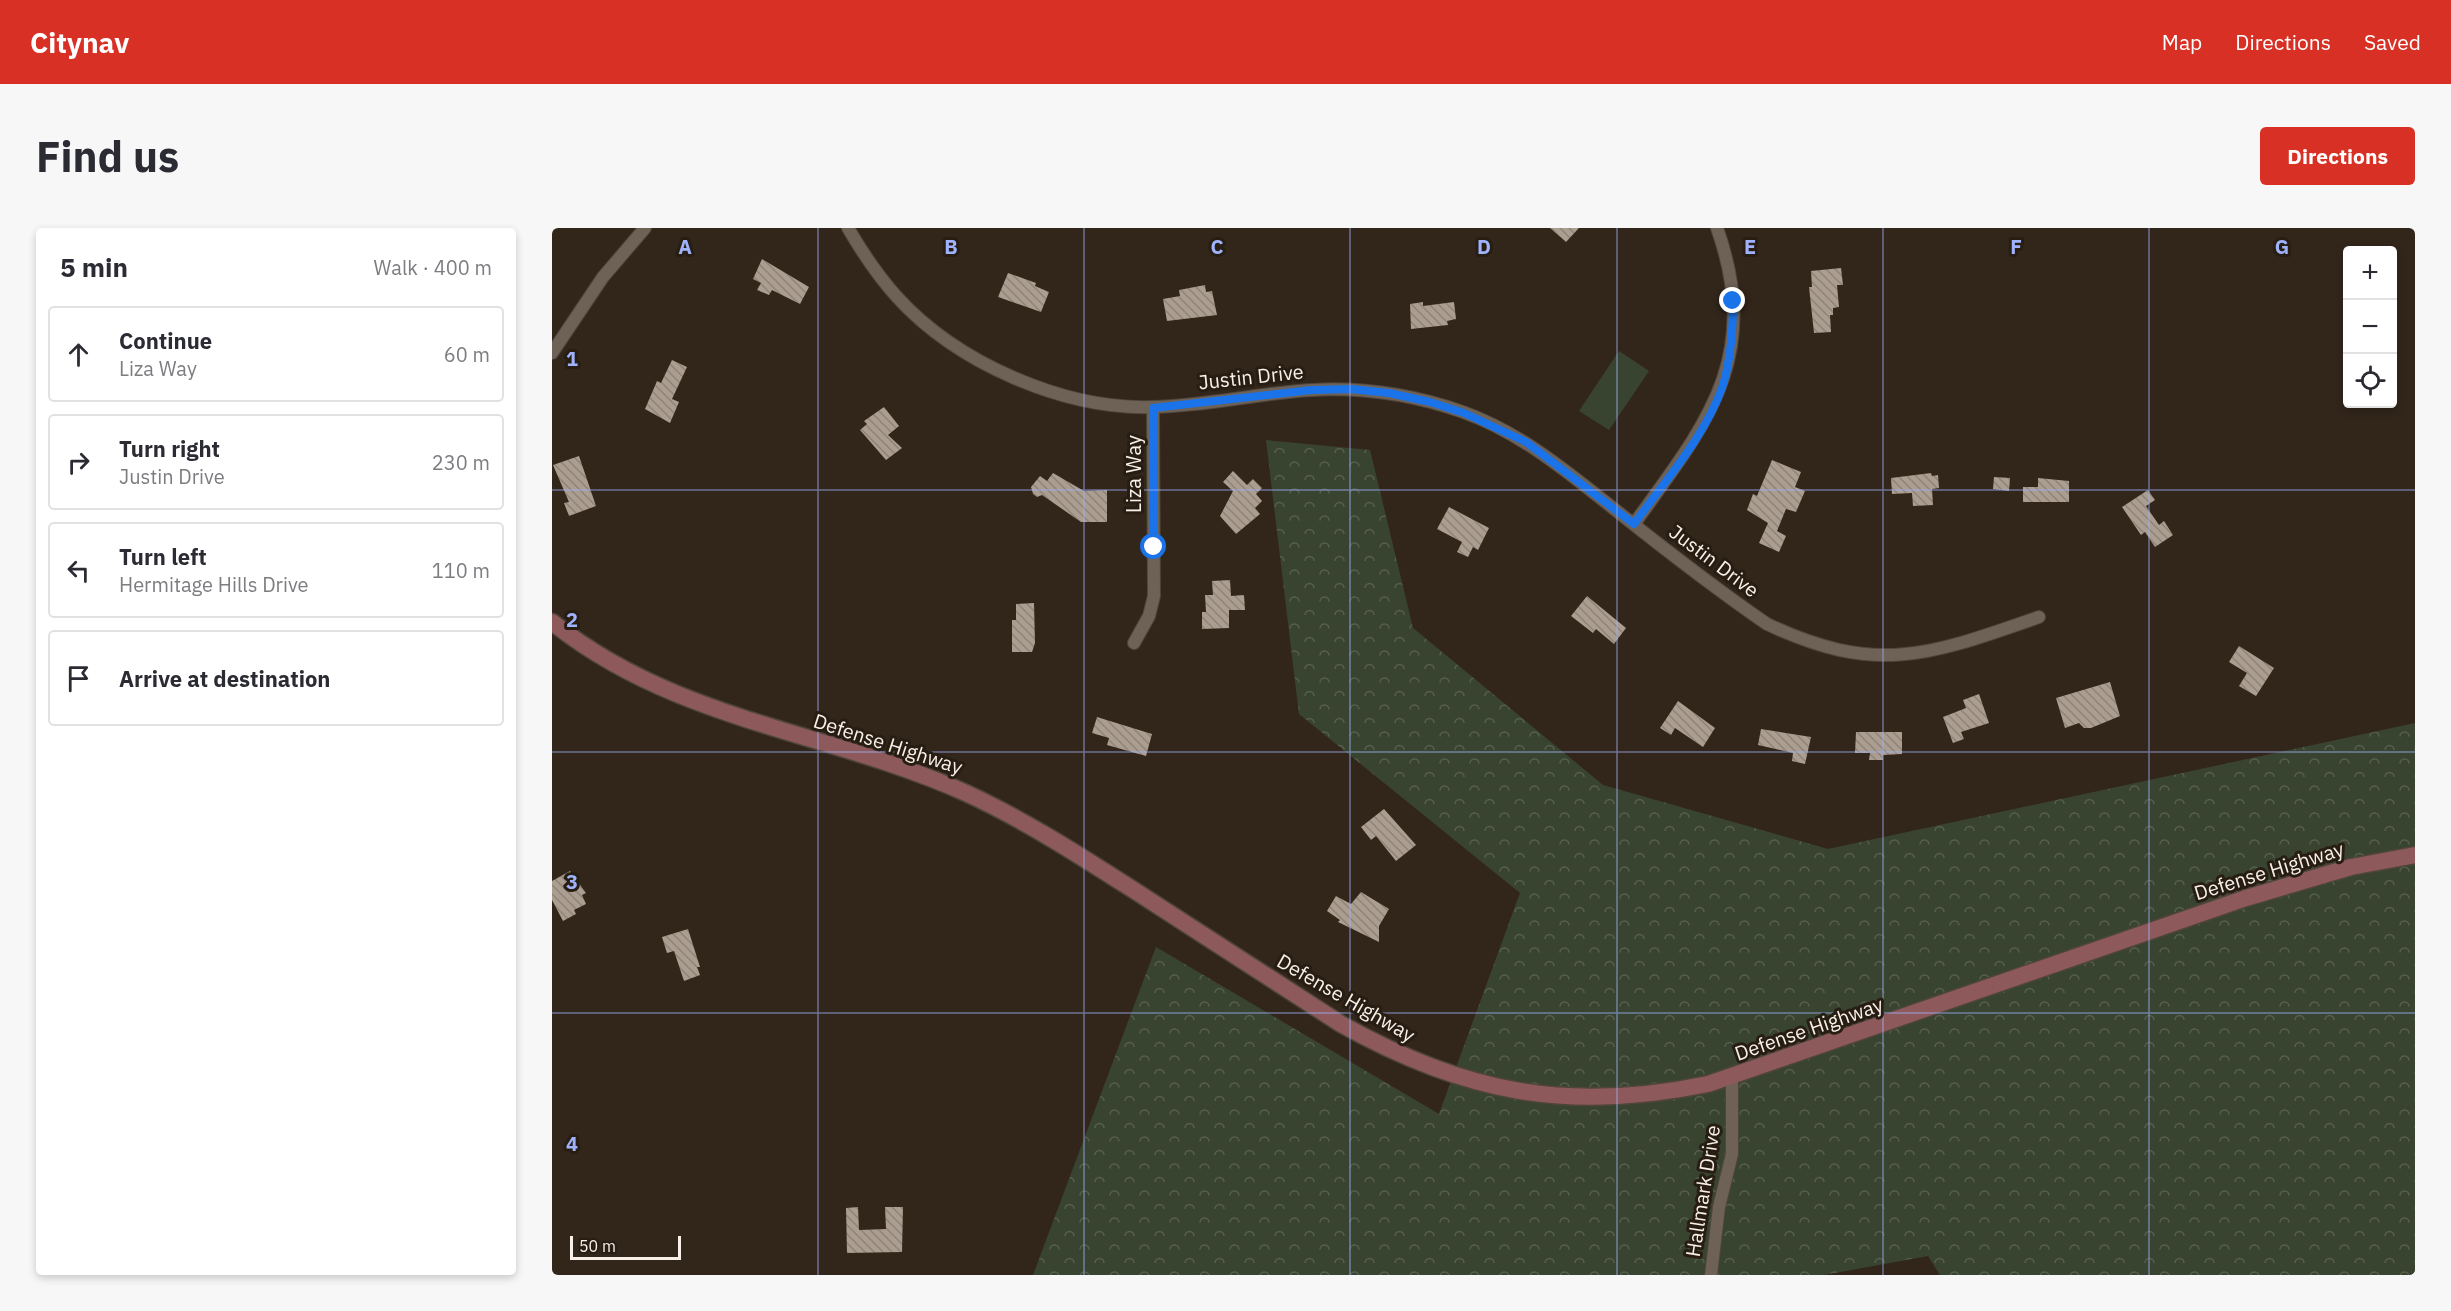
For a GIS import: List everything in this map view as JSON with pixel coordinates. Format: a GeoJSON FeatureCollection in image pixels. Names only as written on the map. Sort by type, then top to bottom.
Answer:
{"type":"FeatureCollection","features":[{"type":"Feature","properties":{"kind":"main road","name":"Defense Highway"},"geometry":{"type":"LineString","coordinates":[[552,622],[619,666],[694,702],[746,721],[899,767],[985,802],[1075,852],[1341,1024],[1425,1066],[1497,1087],[1569,1096],[1656,1094],[1732,1077],[2246,898],[2351,867],[2415,855]]}},
{"type":"Feature","properties":{"kind":"street"},"geometry":{"type":"LineString","coordinates":[[552,353],[603,276],[645,228]]}},
{"type":"Feature","properties":{"kind":"street","name":"Justin Drive"},"geometry":{"type":"LineString","coordinates":[[848,228],[880,278],[917,316],[969,356],[1010,377],[1047,390],[1087,400],[1153,408],[1311,390],[1351,389],[1389,393],[1430,402],[1464,413],[1526,442],[1767,624],[1799,639],[1832,650],[1884,656],[1922,653],[1970,641],[2039,617]]}},
{"type":"Feature","properties":{"kind":"street"},"geometry":{"type":"LineString","coordinates":[[1634,524],[1697,437],[1722,388],[1730,354],[1733,301],[1725,251],[1717,228]]}},
{"type":"Feature","properties":{"kind":"street","name":"Liza Way"},"geometry":{"type":"LineString","coordinates":[[1134,643],[1149,616],[1154,596],[1153,408]]}},
{"type":"Feature","properties":{"kind":"street","name":"Hallmark Drive"},"geometry":{"type":"LineString","coordinates":[[1711,1275],[1719,1207],[1732,1154],[1732,1077]]}},
{"type":"Feature","properties":{"kind":"green space"},"geometry":{"type":"Polygon","coordinates":[[[1619,351],[1649,371],[1609,430],[1579,411],[1619,351]]]}},
{"type":"Feature","properties":{"kind":"green space"},"geometry":{"type":"Polygon","coordinates":[[[1266,440],[1370,450],[1413,628],[1603,785],[1828,849],[2415,723],[2415,1275],[1940,1275],[1928,1256],[1824,1275],[1033,1275],[1156,947],[1439,1114],[1520,893],[1299,714],[1266,440]]]}},
{"type":"Feature","properties":{"kind":"building"},"geometry":{"type":"Polygon","coordinates":[[[1550,228],[1579,228],[1566,242],[1550,228]]]}},
{"type":"Feature","properties":{"kind":"building"},"geometry":{"type":"Polygon","coordinates":[[[762,259],[809,287],[800,304],[772,290],[769,295],[757,290],[761,283],[753,279],[762,259]]]}},
{"type":"Feature","properties":{"kind":"building"},"geometry":{"type":"Polygon","coordinates":[[[1841,268],[1843,285],[1837,285],[1839,307],[1833,308],[1833,315],[1830,315],[1831,332],[1814,333],[1809,287],[1812,287],[1811,271],[1841,268]]]}},
{"type":"Feature","properties":{"kind":"building"},"geometry":{"type":"Polygon","coordinates":[[[1008,273],[1036,283],[1035,286],[1049,292],[1041,312],[998,297],[1008,273]]]}},
{"type":"Feature","properties":{"kind":"building"},"geometry":{"type":"Polygon","coordinates":[[[1205,285],[1206,292],[1212,291],[1217,315],[1167,321],[1163,299],[1180,296],[1179,290],[1205,285]]]}},
{"type":"Feature","properties":{"kind":"building"},"geometry":{"type":"Polygon","coordinates":[[[1423,302],[1423,306],[1454,302],[1456,319],[1447,321],[1448,325],[1411,329],[1410,304],[1423,302]]]}},
{"type":"Feature","properties":{"kind":"building"},"geometry":{"type":"Polygon","coordinates":[[[672,360],[687,367],[672,399],[679,402],[670,423],[645,409],[657,381],[661,383],[672,360]]]}},
{"type":"Feature","properties":{"kind":"building"},"geometry":{"type":"Polygon","coordinates":[[[884,407],[899,426],[888,435],[902,448],[886,460],[860,430],[867,424],[864,421],[884,407]]]}},
{"type":"Feature","properties":{"kind":"building"},"geometry":{"type":"Polygon","coordinates":[[[579,456],[596,506],[569,516],[564,503],[569,502],[553,465],[579,456]]]}},
{"type":"Feature","properties":{"kind":"building"},"geometry":{"type":"Polygon","coordinates":[[[1772,460],[1801,472],[1795,487],[1805,491],[1796,512],[1786,509],[1777,531],[1786,536],[1779,552],[1759,543],[1768,523],[1747,510],[1753,494],[1757,496],[1772,460]]]}},
{"type":"Feature","properties":{"kind":"building"},"geometry":{"type":"Polygon","coordinates":[[[1233,471],[1247,485],[1253,479],[1262,488],[1256,494],[1262,501],[1255,508],[1260,514],[1236,534],[1220,516],[1233,491],[1223,482],[1233,471]]]}},
{"type":"Feature","properties":{"kind":"building"},"geometry":{"type":"Polygon","coordinates":[[[1053,473],[1084,491],[1107,490],[1107,522],[1081,522],[1042,495],[1037,497],[1033,494],[1031,487],[1040,476],[1047,481],[1053,473]]]}},
{"type":"Feature","properties":{"kind":"building"},"geometry":{"type":"Polygon","coordinates":[[[1931,473],[1932,476],[1938,475],[1939,488],[1932,489],[1933,505],[1913,506],[1912,493],[1892,494],[1891,478],[1931,473]]]}},
{"type":"Feature","properties":{"kind":"building"},"geometry":{"type":"Polygon","coordinates":[[[1994,477],[2010,478],[2009,491],[1993,489],[1994,477]]]}},
{"type":"Feature","properties":{"kind":"building"},"geometry":{"type":"Polygon","coordinates":[[[2038,478],[2069,481],[2069,502],[2023,502],[2023,487],[2038,487],[2038,478]]]}},
{"type":"Feature","properties":{"kind":"building"},"geometry":{"type":"Polygon","coordinates":[[[2148,490],[2155,500],[2146,506],[2159,525],[2164,521],[2173,535],[2155,547],[2145,532],[2141,535],[2122,507],[2148,490]]]}},
{"type":"Feature","properties":{"kind":"building"},"geometry":{"type":"Polygon","coordinates":[[[1449,507],[1489,528],[1478,550],[1473,547],[1468,557],[1457,552],[1462,542],[1437,529],[1449,507]]]}},
{"type":"Feature","properties":{"kind":"building"},"geometry":{"type":"Polygon","coordinates":[[[1230,580],[1231,596],[1244,595],[1245,610],[1229,610],[1229,628],[1202,629],[1202,612],[1206,612],[1205,595],[1213,595],[1212,581],[1230,580]]]}},
{"type":"Feature","properties":{"kind":"building"},"geometry":{"type":"Polygon","coordinates":[[[1587,596],[1626,628],[1614,644],[1596,629],[1593,633],[1571,616],[1587,596]]]}},
{"type":"Feature","properties":{"kind":"building"},"geometry":{"type":"Polygon","coordinates":[[[1034,603],[1035,643],[1032,652],[1012,652],[1012,620],[1016,620],[1016,604],[1034,603]]]}},
{"type":"Feature","properties":{"kind":"building"},"geometry":{"type":"Polygon","coordinates":[[[2239,646],[2274,668],[2256,696],[2239,686],[2247,673],[2229,662],[2239,646]]]}},
{"type":"Feature","properties":{"kind":"building"},"geometry":{"type":"Polygon","coordinates":[[[2110,682],[2120,716],[2091,728],[2084,728],[2079,723],[2065,728],[2056,698],[2110,682]]]}},
{"type":"Feature","properties":{"kind":"building"},"geometry":{"type":"Polygon","coordinates":[[[1979,694],[1989,723],[1961,732],[1964,739],[1953,743],[1943,717],[1966,708],[1963,700],[1979,694]]]}},
{"type":"Feature","properties":{"kind":"building"},"geometry":{"type":"Polygon","coordinates":[[[1678,701],[1715,728],[1703,747],[1675,728],[1671,735],[1660,728],[1678,701]]]}},
{"type":"Feature","properties":{"kind":"building"},"geometry":{"type":"Polygon","coordinates":[[[1097,717],[1152,734],[1146,756],[1107,745],[1109,738],[1092,733],[1097,717]]]}},
{"type":"Feature","properties":{"kind":"building"},"geometry":{"type":"Polygon","coordinates":[[[1761,729],[1811,737],[1805,764],[1792,761],[1793,753],[1758,745],[1761,729]]]}},
{"type":"Feature","properties":{"kind":"building"},"geometry":{"type":"Polygon","coordinates":[[[1856,732],[1902,732],[1902,754],[1883,755],[1883,760],[1869,760],[1870,753],[1855,753],[1856,732]]]}},
{"type":"Feature","properties":{"kind":"building"},"geometry":{"type":"Polygon","coordinates":[[[1384,809],[1416,845],[1396,861],[1376,836],[1371,840],[1361,827],[1384,809]]]}},
{"type":"Feature","properties":{"kind":"building"},"geometry":{"type":"Polygon","coordinates":[[[570,871],[586,893],[582,895],[586,904],[574,910],[576,914],[563,921],[552,900],[552,881],[570,871]]]}},
{"type":"Feature","properties":{"kind":"building"},"geometry":{"type":"Polygon","coordinates":[[[1361,892],[1389,909],[1379,926],[1379,942],[1338,922],[1340,920],[1327,911],[1336,896],[1351,904],[1361,892]]]}},
{"type":"Feature","properties":{"kind":"building"},"geometry":{"type":"Polygon","coordinates":[[[688,929],[700,967],[697,967],[700,975],[684,981],[674,951],[667,953],[662,937],[688,929]]]}},
{"type":"Feature","properties":{"kind":"building"},"geometry":{"type":"Polygon","coordinates":[[[858,1207],[859,1230],[886,1229],[885,1207],[903,1207],[902,1252],[847,1253],[846,1208],[858,1207]]]}},
{"type":"Feature","properties":{"kind":"route"},"geometry":{"type":"LineString","coordinates":[[1154,547],[1153,408],[1311,390],[1351,389],[1389,393],[1430,402],[1464,413],[1526,442],[1634,524],[1697,437],[1722,388],[1730,354],[1733,301]]}}]}
